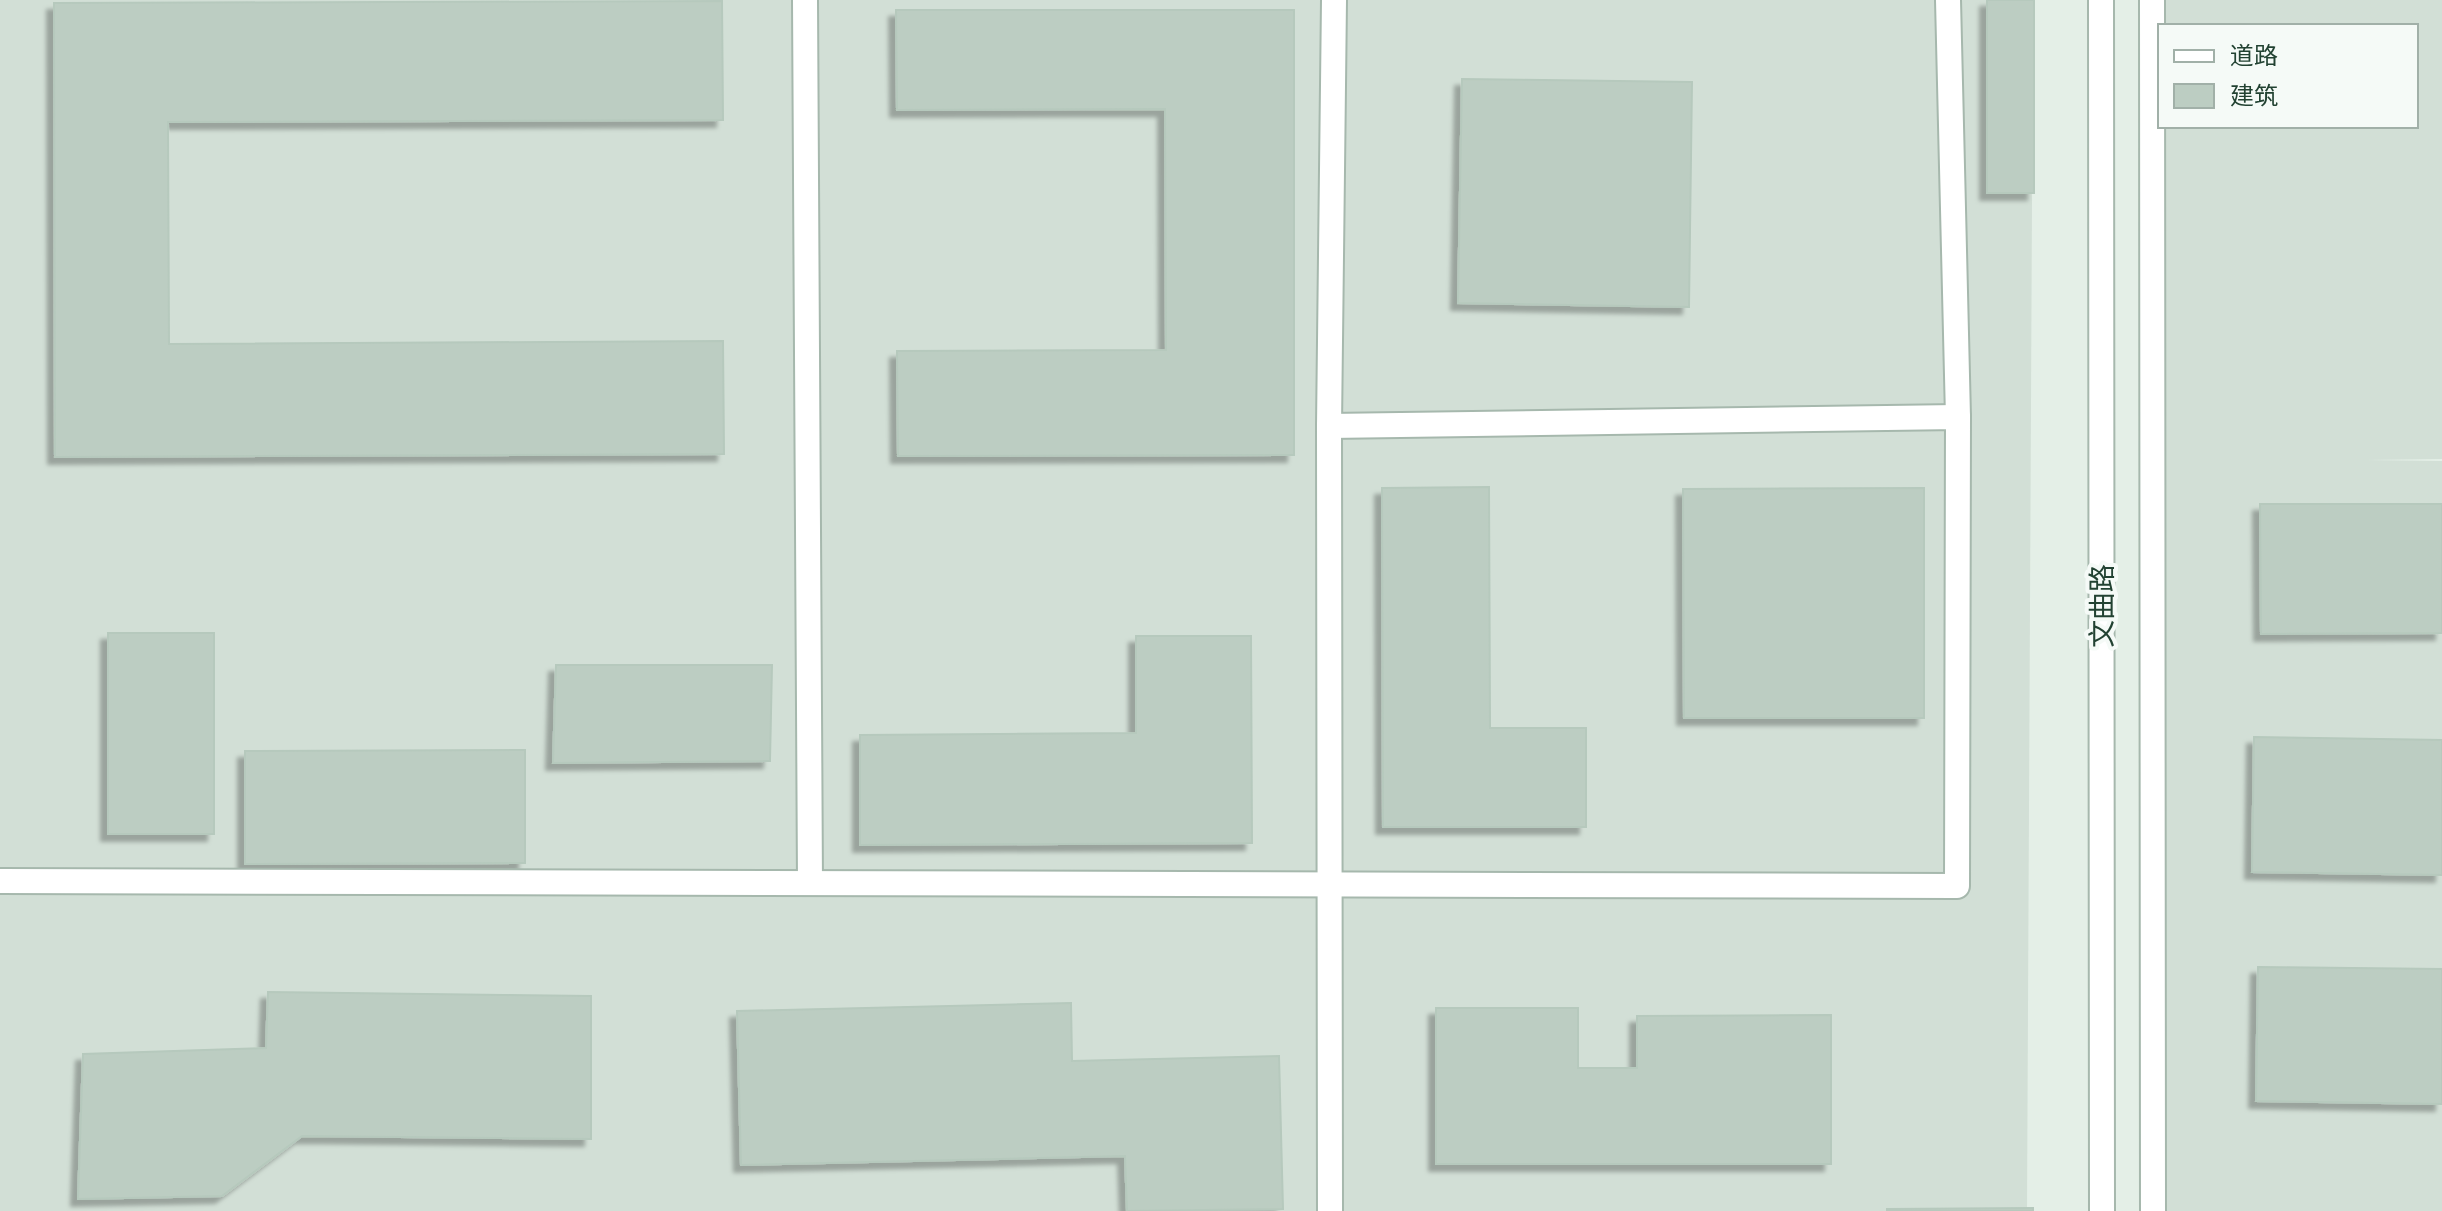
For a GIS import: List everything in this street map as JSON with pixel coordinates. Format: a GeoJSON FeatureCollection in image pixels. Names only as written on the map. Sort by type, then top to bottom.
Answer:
{"type":"FeatureCollection","features":[{"type":"Feature","properties":{"kind":"street"},"geometry":{"type":"LineString","coordinates":[[805,0],[810,883]]}},
{"type":"Feature","properties":{"kind":"street"},"geometry":{"type":"LineString","coordinates":[[1330,1211],[1329,426],[1334,0]]}},
{"type":"Feature","properties":{"kind":"street"},"geometry":{"type":"LineString","coordinates":[[0,881],[1957,886],[1958,417],[1948,0]]}},
{"type":"Feature","properties":{"kind":"street","name":"文曲路"},"geometry":{"type":"LineString","coordinates":[[2101,0],[2102,1211]]}},
{"type":"Feature","properties":{"kind":"street","name":"文曲路"},"geometry":{"type":"LineString","coordinates":[[2152,0],[2153,1211]]}},
{"type":"Feature","properties":{"kind":"street"},"geometry":{"type":"LineString","coordinates":[[1329,426],[1958,417]]}},
{"type":"Feature","properties":{"kind":"shaded area"},"geometry":{"type":"Polygon","coordinates":[[[0,0],[2033,0],[2027,1211],[0,1211],[0,0]]]}},
{"type":"Feature","properties":{"kind":"shaded area"},"geometry":{"type":"Polygon","coordinates":[[[2152,0],[2442,0],[2442,459],[2367,460],[2442,461],[2442,1211],[2153,1211],[2152,0]]]}},
{"type":"Feature","properties":{"kind":"building"},"geometry":{"type":"Polygon","coordinates":[[[1987,0],[2034,0],[2034,193],[1987,193],[1987,0]]]}},
{"type":"Feature","properties":{"kind":"building"},"geometry":{"type":"Polygon","coordinates":[[[722,1],[723,120],[168,122],[169,344],[723,341],[724,454],[55,457],[54,3],[722,1]]]}},
{"type":"Feature","properties":{"kind":"building"},"geometry":{"type":"Polygon","coordinates":[[[896,10],[1294,10],[1294,455],[898,456],[897,351],[1166,350],[1165,109],[897,110],[896,10]]]}},
{"type":"Feature","properties":{"kind":"building"},"geometry":{"type":"Polygon","coordinates":[[[1462,79],[1692,82],[1689,307],[1458,303],[1462,79]]]}},
{"type":"Feature","properties":{"kind":"building"},"geometry":{"type":"Polygon","coordinates":[[[1489,487],[1490,728],[1586,728],[1586,827],[1383,827],[1382,488],[1489,487]]]}},
{"type":"Feature","properties":{"kind":"building"},"geometry":{"type":"Polygon","coordinates":[[[1924,488],[1924,718],[1684,718],[1683,489],[1924,488]]]}},
{"type":"Feature","properties":{"kind":"building"},"geometry":{"type":"Polygon","coordinates":[[[2260,504],[2442,504],[2442,633],[2261,634],[2260,504]]]}},
{"type":"Feature","properties":{"kind":"building"},"geometry":{"type":"Polygon","coordinates":[[[108,633],[214,633],[214,834],[108,834],[108,633]]]}},
{"type":"Feature","properties":{"kind":"building"},"geometry":{"type":"Polygon","coordinates":[[[1136,636],[1251,636],[1252,843],[860,845],[860,735],[1136,733],[1136,636]]]}},
{"type":"Feature","properties":{"kind":"building"},"geometry":{"type":"Polygon","coordinates":[[[556,665],[772,665],[770,761],[553,763],[556,665]]]}},
{"type":"Feature","properties":{"kind":"building"},"geometry":{"type":"Polygon","coordinates":[[[2254,737],[2442,740],[2442,875],[2252,872],[2254,737]]]}},
{"type":"Feature","properties":{"kind":"building"},"geometry":{"type":"Polygon","coordinates":[[[525,750],[525,863],[245,864],[245,751],[525,750]]]}},
{"type":"Feature","properties":{"kind":"building"},"geometry":{"type":"Polygon","coordinates":[[[2258,967],[2442,969],[2442,1104],[2256,1101],[2258,967]]]}},
{"type":"Feature","properties":{"kind":"building"},"geometry":{"type":"Polygon","coordinates":[[[268,992],[591,996],[591,1139],[302,1136],[222,1196],[78,1199],[83,1054],[266,1048],[268,992]]]}},
{"type":"Feature","properties":{"kind":"building"},"geometry":{"type":"Polygon","coordinates":[[[1071,1003],[1072,1061],[1279,1056],[1283,1209],[1127,1211],[1125,1156],[741,1165],[737,1011],[1071,1003]]]}},
{"type":"Feature","properties":{"kind":"building"},"geometry":{"type":"Polygon","coordinates":[[[1436,1008],[1578,1008],[1578,1068],[1637,1068],[1637,1016],[1831,1015],[1831,1164],[1436,1164],[1436,1008]]]}},
{"type":"Feature","properties":{"kind":"building"},"geometry":{"type":"Polygon","coordinates":[[[2033,1208],[2033,1211],[1887,1211],[1887,1209],[2033,1208]]]}}]}
